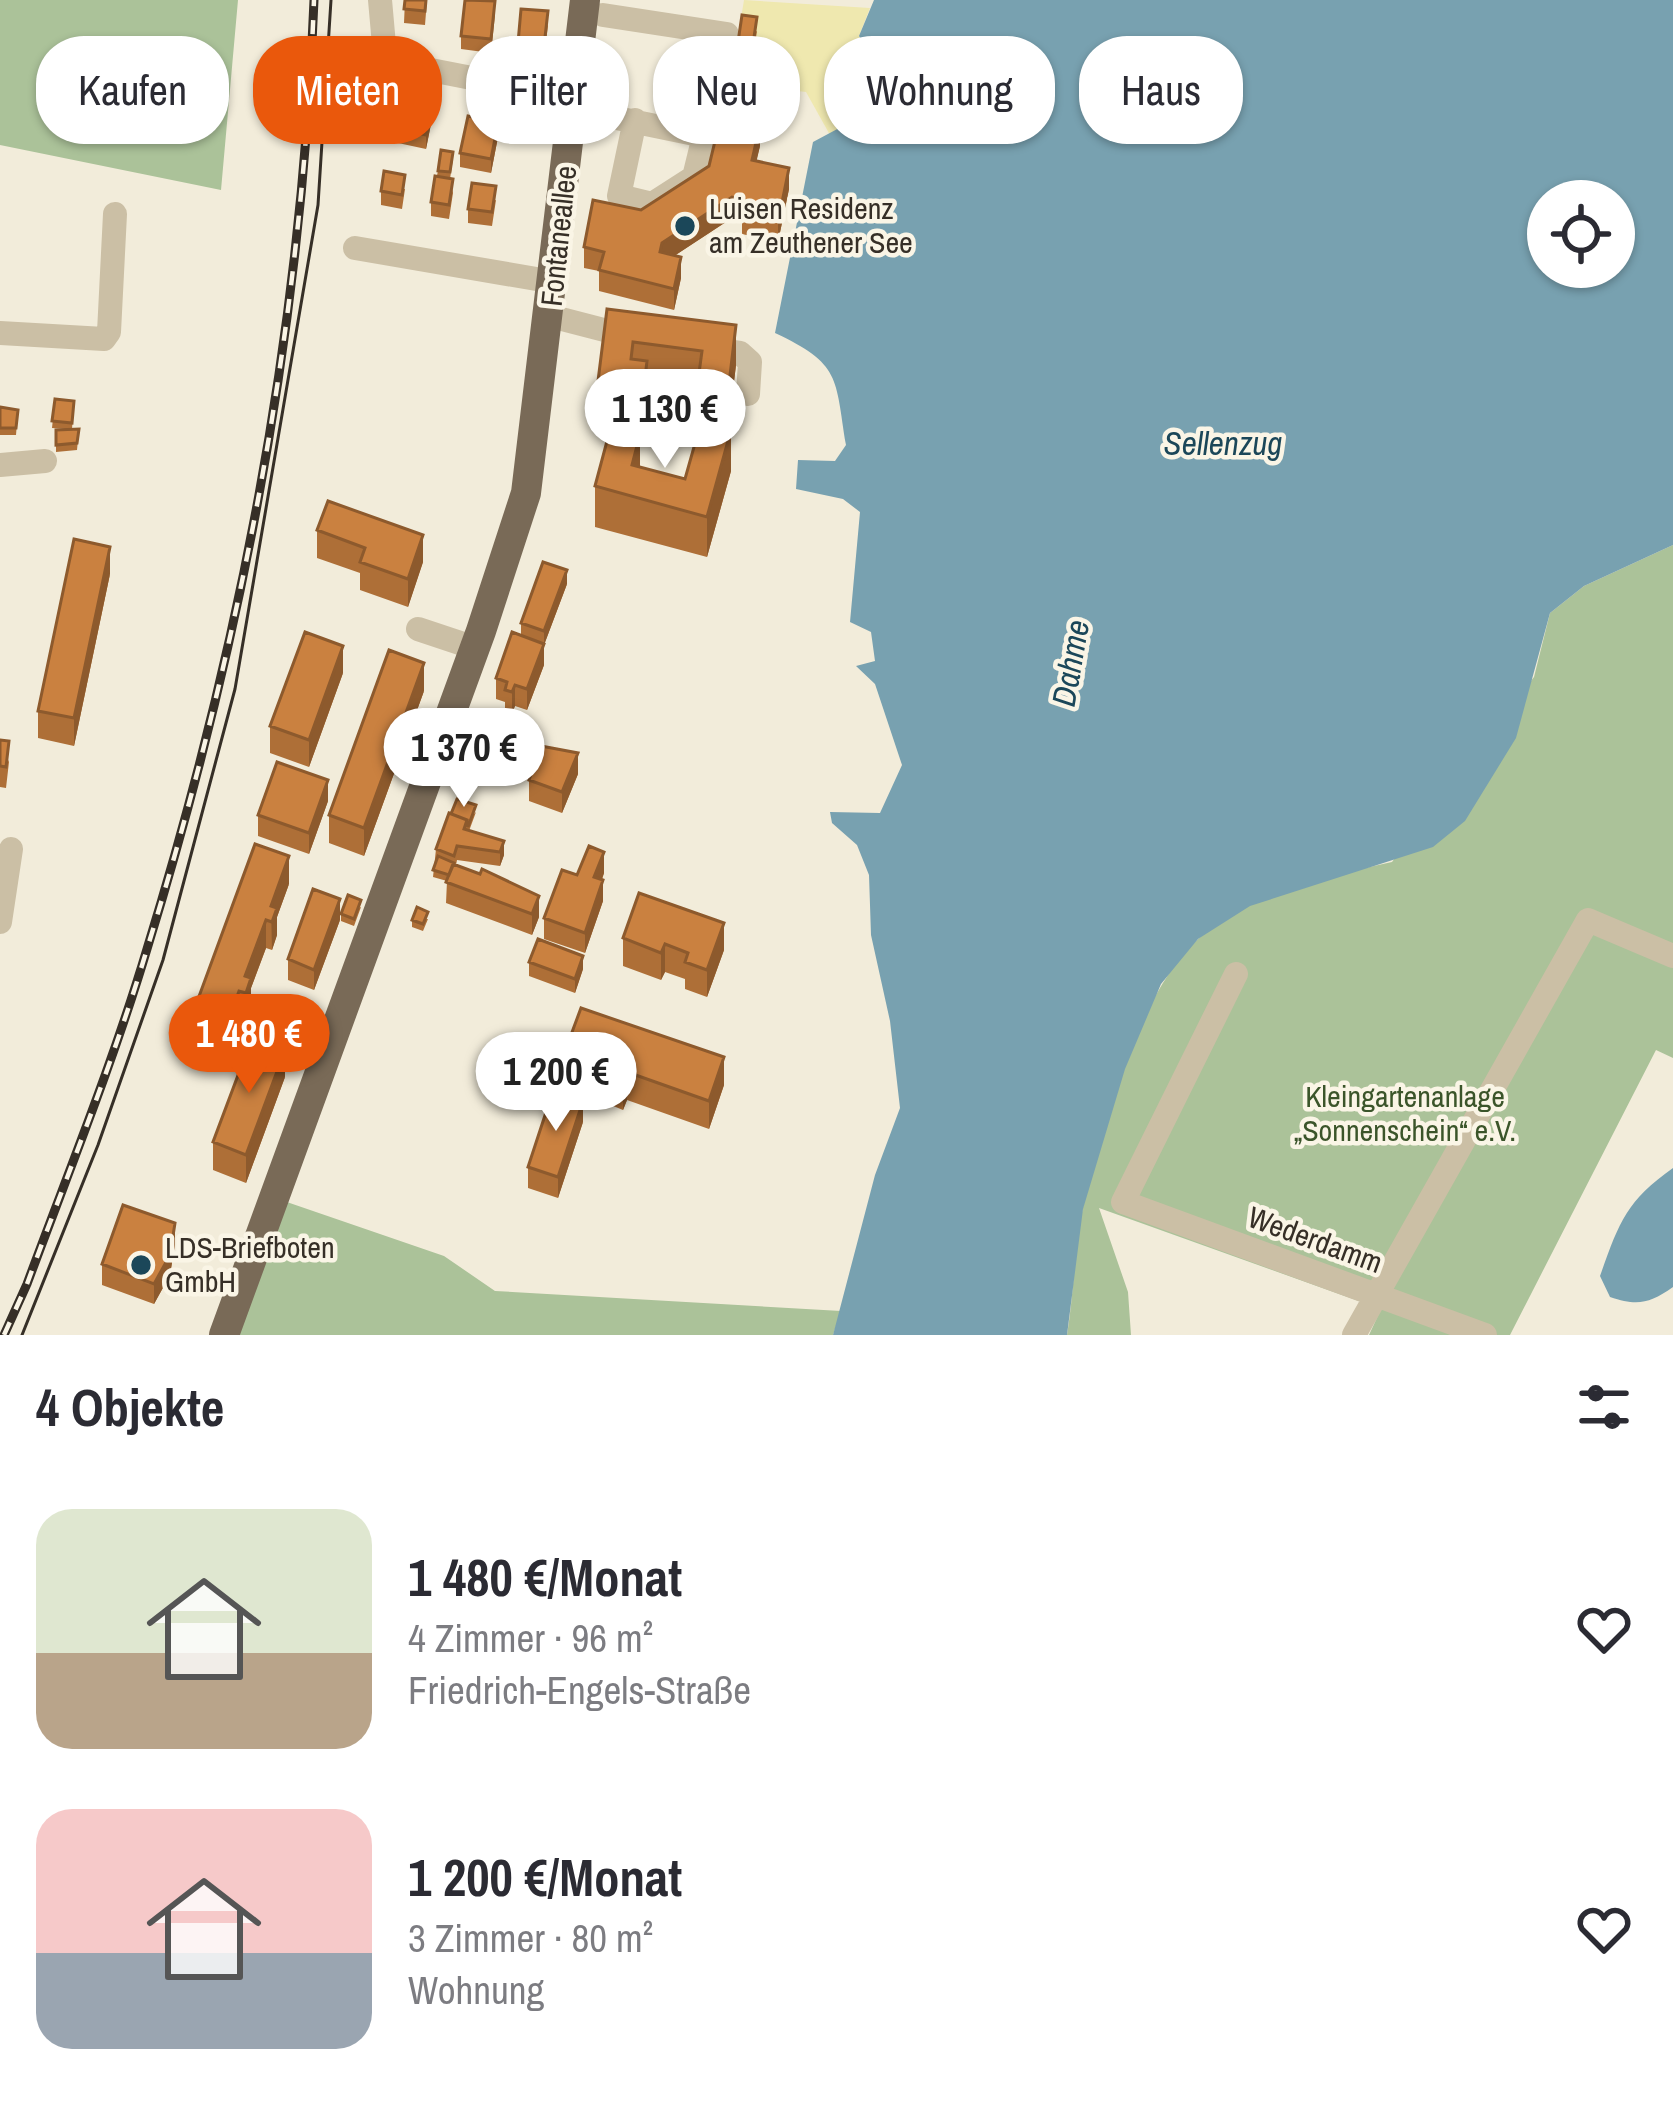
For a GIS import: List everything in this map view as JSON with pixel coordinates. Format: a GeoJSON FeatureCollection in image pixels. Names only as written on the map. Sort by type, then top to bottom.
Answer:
{"type":"FeatureCollection","features":[{"type":"Feature","properties":{"kind":"main road","name":"Fontaneallee"},"geometry":{"type":"LineString","coordinates":[[224,1335],[513,541],[532,461],[569,144]]}},
{"type":"Feature","properties":{"kind":"street"},"geometry":{"type":"LineString","coordinates":[[380,0],[385,56],[466,79]]}},
{"type":"Feature","properties":{"kind":"street"},"geometry":{"type":"LineString","coordinates":[[594,8],[727,34]]}},
{"type":"Feature","properties":{"kind":"street"},"geometry":{"type":"LineString","coordinates":[[629,118],[635,120]]}},
{"type":"Feature","properties":{"kind":"street"},"geometry":{"type":"LineString","coordinates":[[0,333],[104,339],[109,332],[115,214]]}},
{"type":"Feature","properties":{"kind":"street"},"geometry":{"type":"LineString","coordinates":[[355,248],[554,282]]}},
{"type":"Feature","properties":{"kind":"street"},"geometry":{"type":"LineString","coordinates":[[550,316],[626,337],[740,352],[750,362],[748,394]]}},
{"type":"Feature","properties":{"kind":"street"},"geometry":{"type":"LineString","coordinates":[[0,465],[45,461]]}},
{"type":"Feature","properties":{"kind":"street"},"geometry":{"type":"LineString","coordinates":[[418,629],[475,648]]}},
{"type":"Feature","properties":{"kind":"street"},"geometry":{"type":"LineString","coordinates":[[439,749],[510,770]]}},
{"type":"Feature","properties":{"kind":"street"},"geometry":{"type":"LineString","coordinates":[[0,922],[11,849]]}},
{"type":"Feature","properties":{"kind":"street"},"geometry":{"type":"LineString","coordinates":[[1354,1335],[1380,1297],[1588,920],[1673,956]]}},
{"type":"Feature","properties":{"kind":"street","name":"Wederdamm"},"geometry":{"type":"LineString","coordinates":[[1236,974],[1123,1202],[1485,1335]]}},
{"type":"Feature","properties":{"kind":"green space"},"geometry":{"type":"Polygon","coordinates":[[[0,0],[238,0],[229,101],[229,36],[36,36],[36,144],[225,144],[221,190],[0,145],[0,0]]]}},
{"type":"Feature","properties":{"kind":"green space","name":"Kleingartenanlage „Sonnenschein“ e.V."},"geometry":{"type":"Polygon","coordinates":[[[1673,545],[1673,1058],[1656,1050],[1510,1335],[1369,1335],[1381,1309],[1099,1208],[1128,1292],[1131,1335],[1067,1335],[1080,1223],[1100,1140],[1139,1028],[1176,964],[1197,940],[1240,910],[1315,881],[1392,862],[1534,677],[1550,613],[1584,586],[1673,545]]]}},
{"type":"Feature","properties":{"kind":"green space"},"geometry":{"type":"Polygon","coordinates":[[[281,1200],[444,1256],[495,1291],[841,1311],[833,1335],[231,1335],[281,1200]]]}},
{"type":"Feature","properties":{"kind":"sand"},"geometry":{"type":"Polygon","coordinates":[[[744,0],[870,8],[859,36],[824,36],[824,124],[806,92],[800,91],[800,36],[738,36],[744,0]]]}},
{"type":"Feature","properties":{"kind":"water","name":"Sellenzug"},"geometry":{"type":"Polygon","coordinates":[[[874,0],[1673,0],[1673,545],[1584,586],[1550,613],[1516,738],[1465,821],[1433,847],[1250,906],[1198,939],[1161,984],[1125,1069],[1083,1209],[1067,1335],[833,1335],[875,1175],[900,1108],[890,1021],[871,935],[869,875],[857,845],[832,823],[830,812],[880,813],[902,765],[875,684],[856,666],[875,661],[871,632],[850,622],[860,512],[843,499],[796,489],[798,460],[835,461],[846,445],[831,375],[812,354],[775,333],[813,142],[824,136],[824,144],[1055,144],[1055,36],[859,36],[874,0]]]}},
{"type":"Feature","properties":{"kind":"water"},"geometry":{"type":"Polygon","coordinates":[[[1673,1168],[1673,1287],[1643,1302],[1610,1297],[1600,1276],[1619,1227],[1644,1191],[1673,1168]]]}},
{"type":"Feature","properties":{"kind":"building"},"geometry":{"type":"Polygon","coordinates":[[[405,0],[426,0],[425,11],[404,9],[405,0]]]}},
{"type":"Feature","properties":{"kind":"building"},"geometry":{"type":"Polygon","coordinates":[[[465,0],[495,1],[491,36],[461,36],[465,0]]]}},
{"type":"Feature","properties":{"kind":"building"},"geometry":{"type":"Polygon","coordinates":[[[521,9],[548,11],[545,36],[519,36],[521,9]]]}},
{"type":"Feature","properties":{"kind":"building"},"geometry":{"type":"Polygon","coordinates":[[[742,15],[757,17],[754,36],[739,36],[742,15]]]}},
{"type":"Feature","properties":{"kind":"building"},"geometry":{"type":"Polygon","coordinates":[[[466,125],[466,144],[494,144],[491,159],[460,153],[466,125]]]}},
{"type":"Feature","properties":{"kind":"building","name":"Luisen Residenz am Zeuthener See"},"geometry":{"type":"Polygon","coordinates":[[[714,144],[756,144],[752,160],[789,168],[778,222],[742,213],[745,200],[732,197],[662,243],[660,252],[681,257],[674,289],[599,270],[604,252],[584,247],[593,200],[641,210],[709,166],[714,144]]]}},
{"type":"Feature","properties":{"kind":"building"},"geometry":{"type":"Polygon","coordinates":[[[441,150],[453,152],[450,172],[438,171],[441,150]]]}},
{"type":"Feature","properties":{"kind":"building"},"geometry":{"type":"Polygon","coordinates":[[[384,171],[405,175],[402,195],[381,191],[384,171]]]}},
{"type":"Feature","properties":{"kind":"building"},"geometry":{"type":"Polygon","coordinates":[[[435,176],[453,179],[449,205],[431,202],[435,176]]]}},
{"type":"Feature","properties":{"kind":"building"},"geometry":{"type":"Polygon","coordinates":[[[472,183],[496,186],[492,212],[468,209],[472,183]]]}},
{"type":"Feature","properties":{"kind":"building"},"geometry":{"type":"Polygon","coordinates":[[[607,309],[736,325],[728,392],[697,388],[702,351],[633,342],[631,359],[647,361],[643,394],[597,389],[607,309]]]}},
{"type":"Feature","properties":{"kind":"building"},"geometry":{"type":"Polygon","coordinates":[[[55,399],[74,401],[72,423],[52,421],[55,399]]]}},
{"type":"Feature","properties":{"kind":"building"},"geometry":{"type":"Polygon","coordinates":[[[0,407],[18,410],[16,428],[0,428],[0,407]]]}},
{"type":"Feature","properties":{"kind":"building"},"geometry":{"type":"Polygon","coordinates":[[[701,422],[731,430],[707,517],[595,486],[611,426],[640,434],[632,465],[685,479],[701,422]]]}},
{"type":"Feature","properties":{"kind":"building"},"geometry":{"type":"Polygon","coordinates":[[[79,429],[77,443],[56,445],[56,430],[79,429]]]}},
{"type":"Feature","properties":{"kind":"building"},"geometry":{"type":"Polygon","coordinates":[[[328,501],[423,535],[408,579],[360,562],[365,548],[317,530],[328,501]]]}},
{"type":"Feature","properties":{"kind":"building"},"geometry":{"type":"Polygon","coordinates":[[[74,539],[110,547],[74,718],[38,711],[74,539]]]}},
{"type":"Feature","properties":{"kind":"building"},"geometry":{"type":"Polygon","coordinates":[[[543,562],[567,570],[544,631],[521,623],[543,562]]]}},
{"type":"Feature","properties":{"kind":"building"},"geometry":{"type":"Polygon","coordinates":[[[305,632],[343,646],[309,740],[270,726],[305,632]]]}},
{"type":"Feature","properties":{"kind":"building"},"geometry":{"type":"Polygon","coordinates":[[[512,632],[544,644],[527,689],[515,685],[512,692],[505,690],[507,682],[496,678],[512,632]]]}},
{"type":"Feature","properties":{"kind":"building"},"geometry":{"type":"Polygon","coordinates":[[[389,650],[424,663],[364,828],[329,815],[389,650]]]}},
{"type":"Feature","properties":{"kind":"building"},"geometry":{"type":"Polygon","coordinates":[[[0,740],[9,741],[6,767],[0,766],[0,740]]]}},
{"type":"Feature","properties":{"kind":"building"},"geometry":{"type":"Polygon","coordinates":[[[541,746],[578,753],[562,792],[529,780],[541,746]]]}},
{"type":"Feature","properties":{"kind":"building"},"geometry":{"type":"Polygon","coordinates":[[[277,762],[328,780],[309,833],[258,815],[277,762]]]}},
{"type":"Feature","properties":{"kind":"building"},"geometry":{"type":"Polygon","coordinates":[[[457,799],[476,805],[468,827],[467,820],[451,814],[457,799]]]}},
{"type":"Feature","properties":{"kind":"building"},"geometry":{"type":"Polygon","coordinates":[[[449,813],[467,820],[464,829],[504,841],[500,852],[457,846],[454,856],[436,849],[449,813]]]}},
{"type":"Feature","properties":{"kind":"building"},"geometry":{"type":"Polygon","coordinates":[[[255,844],[289,856],[271,906],[277,908],[272,922],[266,920],[245,976],[251,978],[246,993],[239,991],[228,1022],[194,1010],[255,844]]]}},
{"type":"Feature","properties":{"kind":"building"},"geometry":{"type":"Polygon","coordinates":[[[589,846],[604,852],[594,877],[603,880],[585,933],[544,918],[562,870],[577,875],[589,846]]]}},
{"type":"Feature","properties":{"kind":"building"},"geometry":{"type":"Polygon","coordinates":[[[438,856],[454,863],[449,875],[433,870],[438,856]]]}},
{"type":"Feature","properties":{"kind":"building"},"geometry":{"type":"Polygon","coordinates":[[[453,864],[480,874],[482,869],[539,896],[532,914],[446,882],[453,864]]]}},
{"type":"Feature","properties":{"kind":"building"},"geometry":{"type":"Polygon","coordinates":[[[313,889],[340,899],[314,970],[288,959],[313,889]]]}},
{"type":"Feature","properties":{"kind":"building"},"geometry":{"type":"Polygon","coordinates":[[[639,893],[724,923],[707,970],[685,962],[688,953],[665,944],[661,953],[623,938],[639,893]]]}},
{"type":"Feature","properties":{"kind":"building"},"geometry":{"type":"Polygon","coordinates":[[[348,895],[361,900],[354,919],[341,914],[348,895]]]}},
{"type":"Feature","properties":{"kind":"building"},"geometry":{"type":"Polygon","coordinates":[[[417,907],[428,912],[423,924],[412,920],[417,907]]]}},
{"type":"Feature","properties":{"kind":"building"},"geometry":{"type":"Polygon","coordinates":[[[538,939],[583,956],[575,979],[529,962],[538,939]]]}},
{"type":"Feature","properties":{"kind":"building"},"geometry":{"type":"Polygon","coordinates":[[[581,1008],[724,1057],[709,1101],[627,1072],[623,1082],[606,1076],[609,1066],[565,1051],[581,1008]]]}},
{"type":"Feature","properties":{"kind":"building"},"geometry":{"type":"Polygon","coordinates":[[[252,1038],[285,1050],[246,1155],[213,1142],[252,1038]]]}},
{"type":"Feature","properties":{"kind":"building"},"geometry":{"type":"Polygon","coordinates":[[[553,1091],[583,1101],[558,1177],[528,1167],[553,1091]]]}},
{"type":"Feature","properties":{"kind":"building","name":"LDS-Briefboten GmbH"},"geometry":{"type":"Polygon","coordinates":[[[123,1205],[175,1223],[170,1255],[154,1284],[102,1264],[123,1205]]]}},
{"type":"Feature","properties":{"kind":"tram line"},"geometry":{"type":"LineString","coordinates":[[22,1335],[98,1145],[163,960],[235,689],[318,205],[331,0]]}},
{"type":"Feature","properties":{"kind":"railway"},"geometry":{"type":"LineString","coordinates":[[4,1335],[120,1034],[211,716],[262,480],[281,361],[307,121],[314,0]]}},
{"type":"Feature","properties":{"kind":"place","name":"Luisen Residenz am Zeuthener See"},"geometry":{"type":"Point","coordinates":[685,226]}},
{"type":"Feature","properties":{"kind":"place","name":"LDS-Briefboten GmbH"},"geometry":{"type":"Point","coordinates":[141,1265]}},
{"type":"Feature","properties":{"kind":"water label","name":"Dahme"},"geometry":{"type":"Point","coordinates":[1070,663]}}]}
